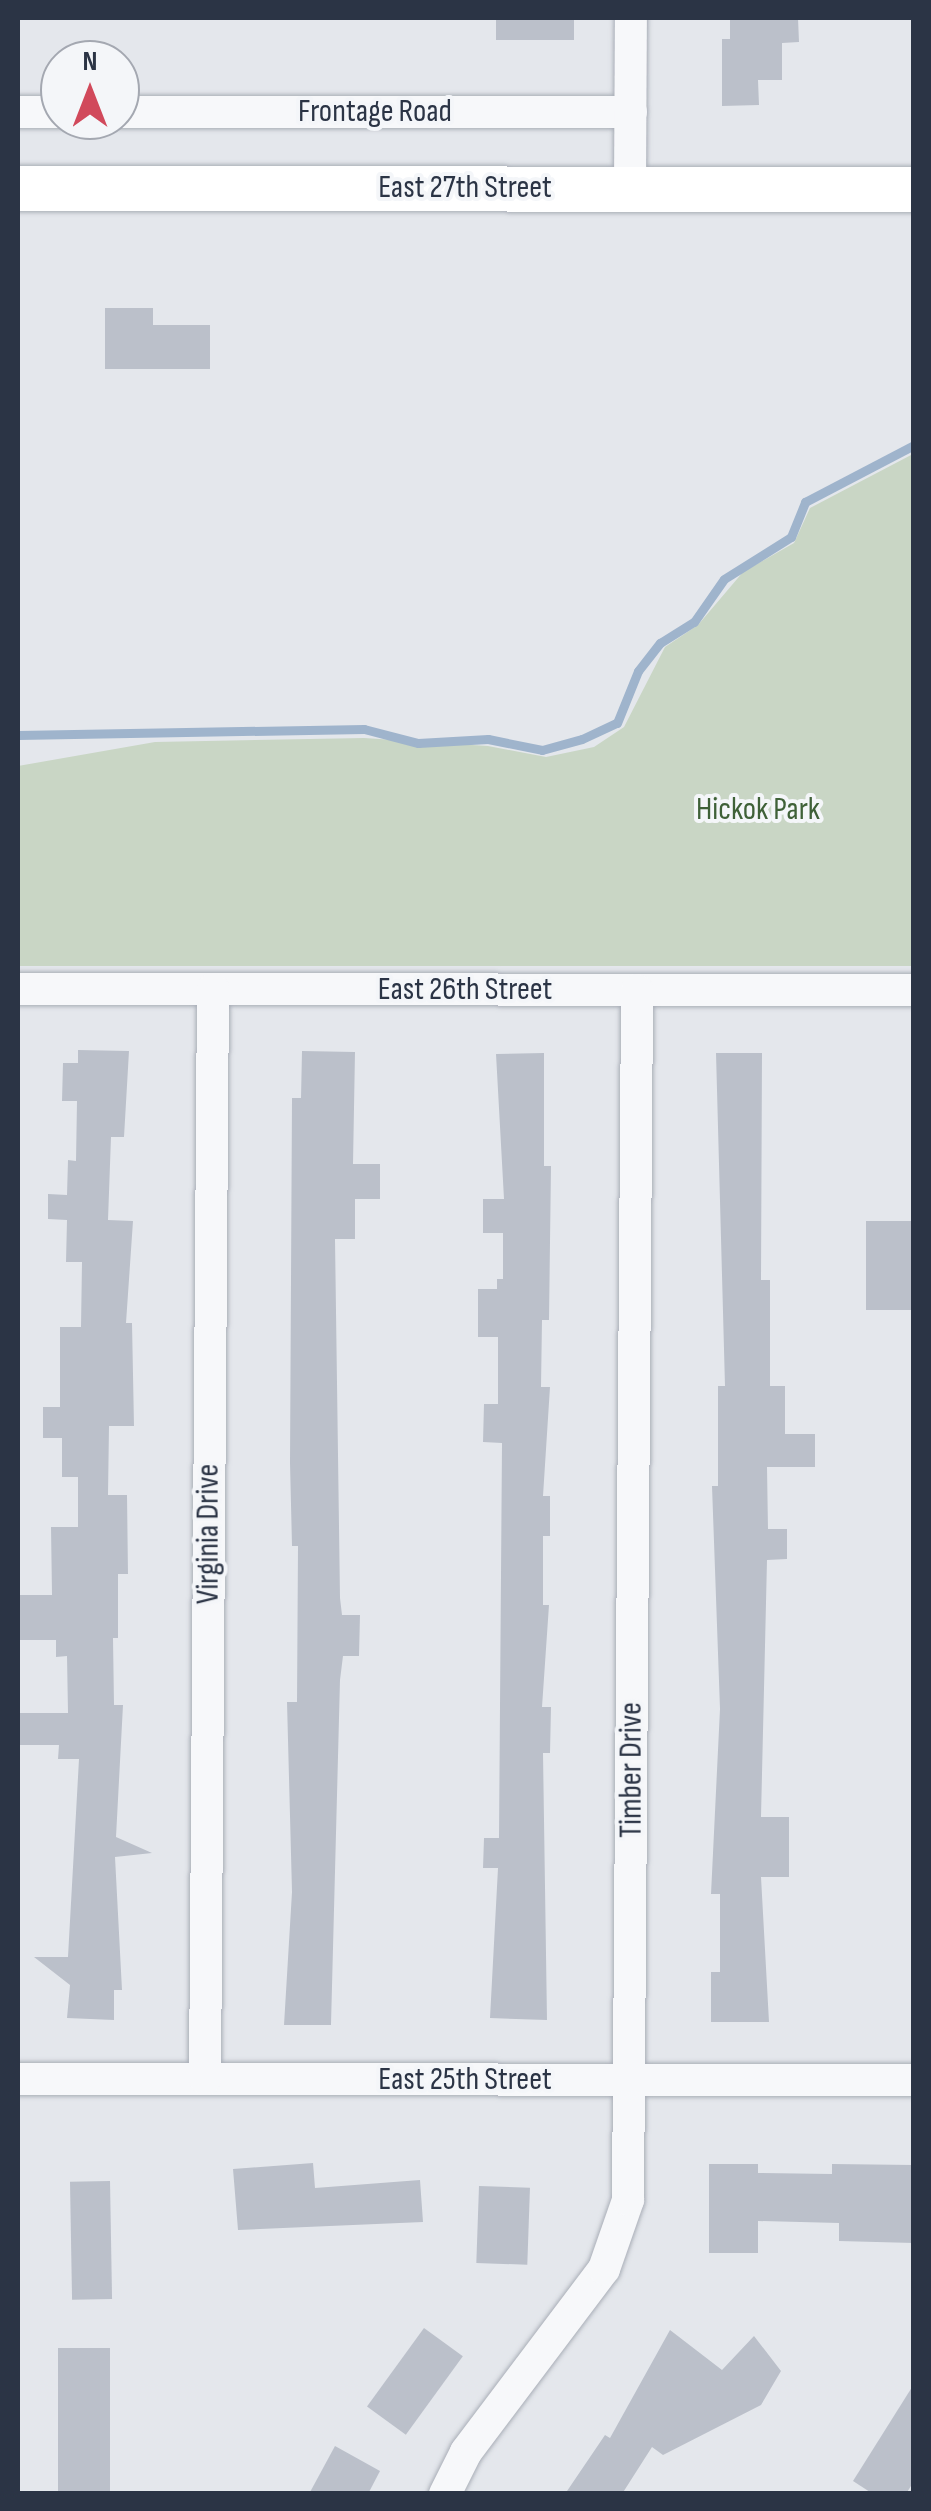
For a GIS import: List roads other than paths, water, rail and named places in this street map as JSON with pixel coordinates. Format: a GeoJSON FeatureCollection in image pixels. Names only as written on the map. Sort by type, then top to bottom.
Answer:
{"type":"FeatureCollection","features":[{"type":"Feature","properties":{"kind":"main road","name":"East 27th Street"},"geometry":{"type":"LineString","coordinates":[[18,188],[914,188]]}},
{"type":"Feature","properties":{"kind":"street"},"geometry":{"type":"LineString","coordinates":[[630,188],[631,18]]}},
{"type":"Feature","properties":{"kind":"street","name":"Frontage Road"},"geometry":{"type":"LineString","coordinates":[[140,112],[631,112]]}},
{"type":"Feature","properties":{"kind":"street","name":"East 26th Street"},"geometry":{"type":"LineString","coordinates":[[18,989],[914,990]]}},
{"type":"Feature","properties":{"kind":"street","name":"Virginia Drive"},"geometry":{"type":"LineString","coordinates":[[206,2079],[213,990]]}},
{"type":"Feature","properties":{"kind":"street","name":"Timber Drive"},"geometry":{"type":"LineString","coordinates":[[445,2494],[466,2452],[616,2247],[628,2200],[637,990]]}},
{"type":"Feature","properties":{"kind":"street","name":"East 25th Street"},"geometry":{"type":"LineString","coordinates":[[18,2079],[914,2080]]}},
{"type":"Feature","properties":{"kind":"waterway"},"geometry":{"type":"LineString","coordinates":[[18,735],[364,729],[418,743],[488,739],[542,750],[582,739],[617,723],[638,671],[660,643],[694,622],[724,579],[791,537],[805,502],[914,445]]}},
{"type":"Feature","properties":{"kind":"park label","name":"Hickok Park"},"geometry":{"type":"Point","coordinates":[758,810]}}]}
